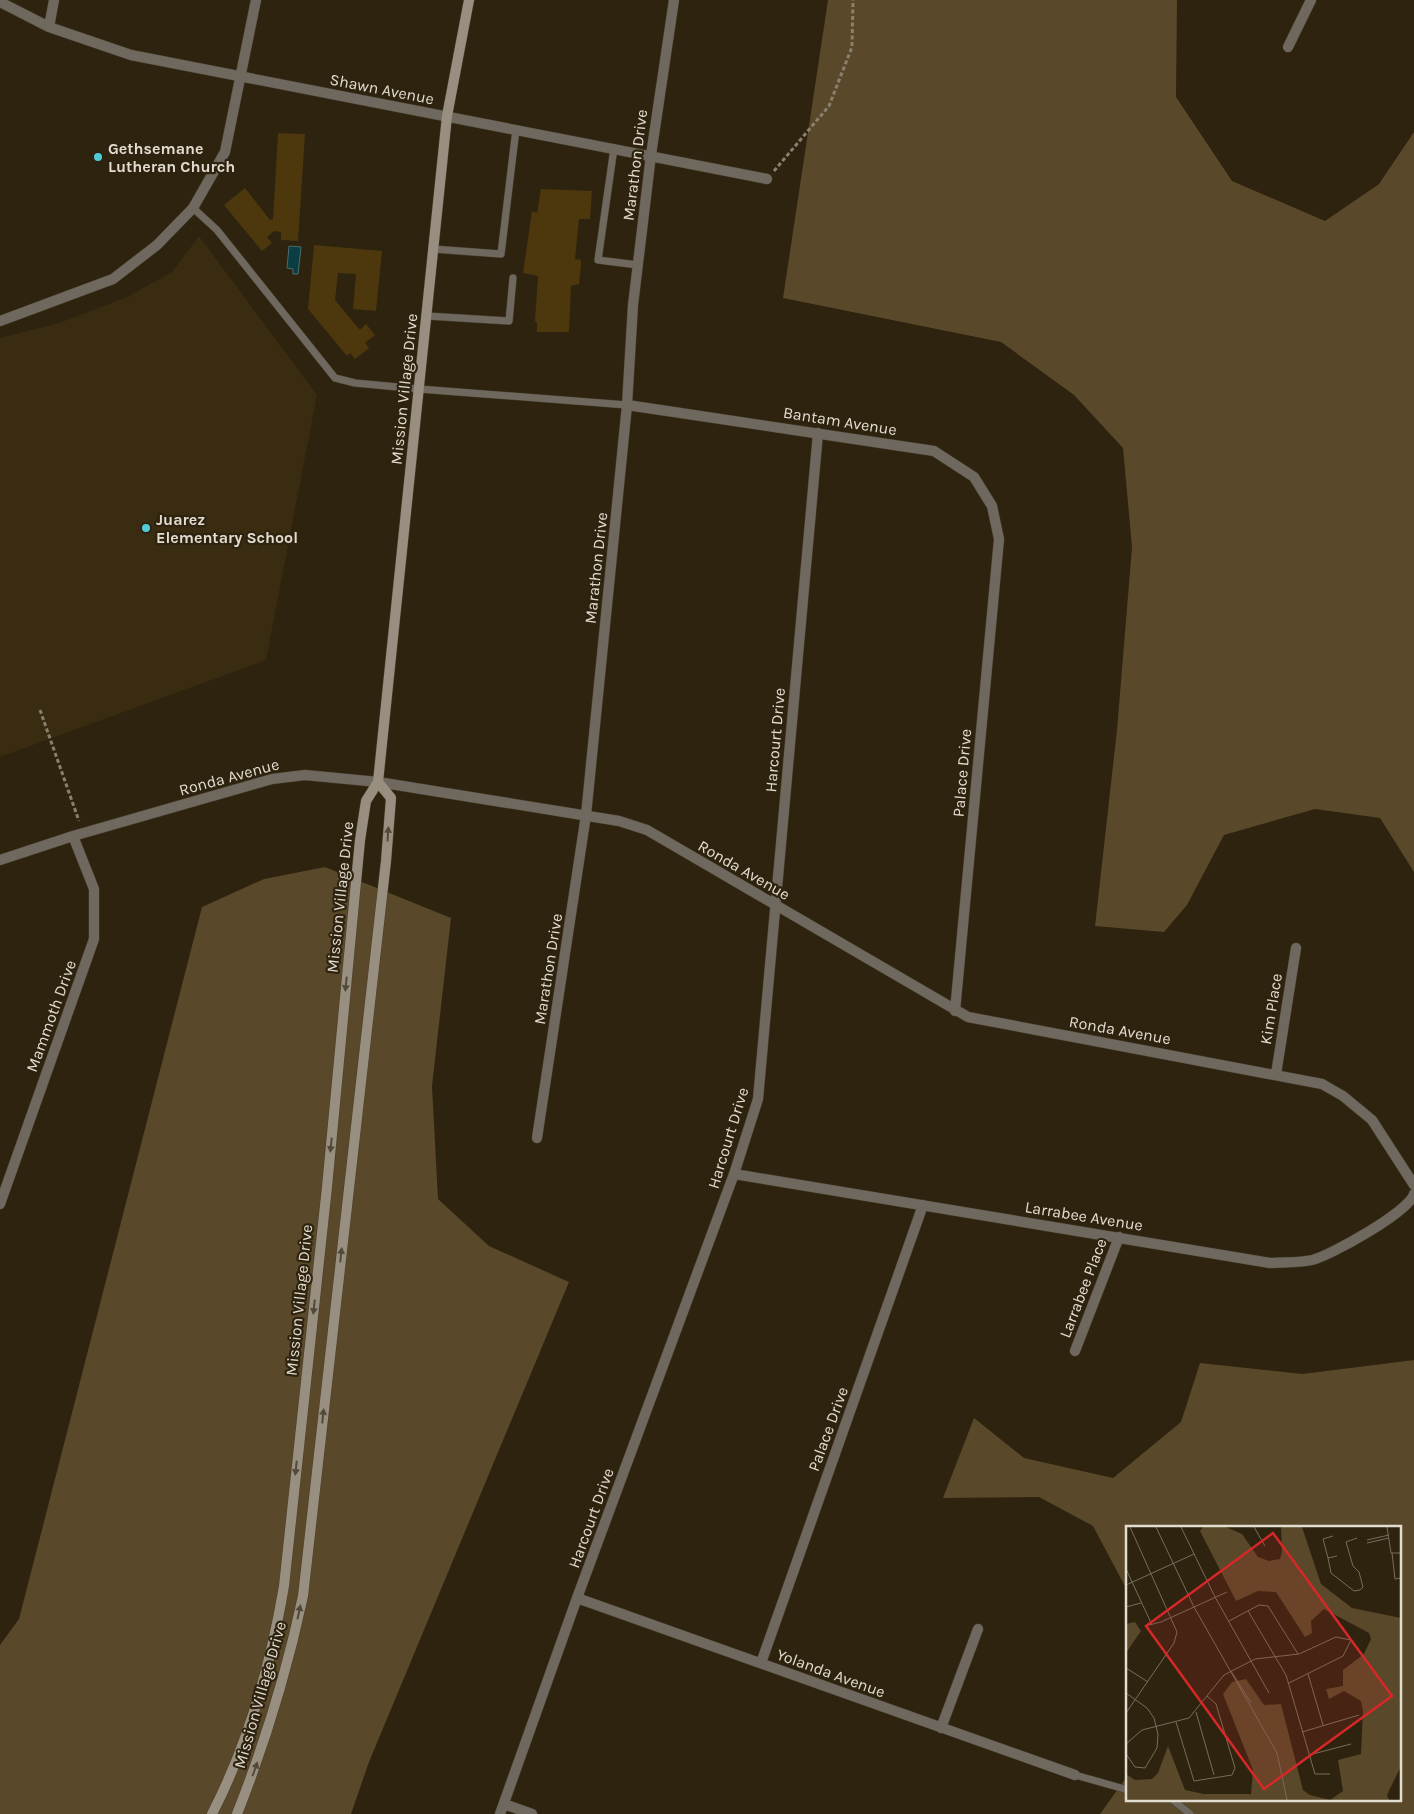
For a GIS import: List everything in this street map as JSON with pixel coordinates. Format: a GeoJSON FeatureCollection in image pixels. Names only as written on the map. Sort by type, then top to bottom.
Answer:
{"type":"FeatureCollection","features":[{"type":"Feature","properties":{"kind":"main road","name":"Mission Village Drive"},"geometry":{"type":"LineString","coordinates":[[212,1814],[230,1775],[259,1694],[284,1586],[327,1187],[360,840],[366,801],[378,782],[447,116],[469,0]]}},
{"type":"Feature","properties":{"kind":"main road","name":"Mission Village Drive"},"geometry":{"type":"LineString","coordinates":[[237,1814],[267,1736],[292,1648],[305,1578],[386,861],[391,798],[378,782]]}},
{"type":"Feature","properties":{"kind":"street"},"geometry":{"type":"LineString","coordinates":[[49,27],[54,0]]}},
{"type":"Feature","properties":{"kind":"street"},"geometry":{"type":"LineString","coordinates":[[0,321],[112,279],[157,245],[193,208],[225,152],[242,77],[256,0]]}},
{"type":"Feature","properties":{"kind":"street","name":"Marathon Drive"},"geometry":{"type":"LineString","coordinates":[[537,1138],[586,815],[627,405],[638,264],[651,155],[674,0]]}},
{"type":"Feature","properties":{"kind":"street"},"geometry":{"type":"LineString","coordinates":[[1288,47],[1311,0]]}},
{"type":"Feature","properties":{"kind":"street","name":"Shawn Avenue"},"geometry":{"type":"LineString","coordinates":[[0,2],[49,27],[131,55],[767,179]]}},
{"type":"Feature","properties":{"kind":"street","name":"Bantam Avenue"},"geometry":{"type":"LineString","coordinates":[[627,405],[934,450],[974,477],[992,506],[999,539]]}},
{"type":"Feature","properties":{"kind":"street","name":"Harcourt Drive"},"geometry":{"type":"LineString","coordinates":[[502,1809],[577,1598],[734,1174],[758,1098],[818,433]]}},
{"type":"Feature","properties":{"kind":"street","name":"Palace Drive"},"geometry":{"type":"LineString","coordinates":[[955,1011],[999,539]]}},
{"type":"Feature","properties":{"kind":"street","name":"Ronda Avenue"},"geometry":{"type":"LineString","coordinates":[[0,860],[73,836],[272,779],[305,775],[378,782],[619,821],[647,830],[968,1017],[1322,1084],[1343,1096],[1372,1120],[1414,1185]]}},
{"type":"Feature","properties":{"kind":"street","name":"Mammoth Drive"},"geometry":{"type":"LineString","coordinates":[[0,1204],[94,939],[94,889],[73,836]]}},
{"type":"Feature","properties":{"kind":"street","name":"Kim Place"},"geometry":{"type":"LineString","coordinates":[[1276,1074],[1296,948]]}},
{"type":"Feature","properties":{"kind":"street","name":"Larrabee Avenue"},"geometry":{"type":"LineString","coordinates":[[734,1174],[923,1206],[1119,1236],[1270,1263],[1312,1260],[1336,1251],[1404,1208],[1413,1197]]}},
{"type":"Feature","properties":{"kind":"street","name":"Palace Drive"},"geometry":{"type":"LineString","coordinates":[[761,1663],[923,1206]]}},
{"type":"Feature","properties":{"kind":"street","name":"Larrabee Place"},"geometry":{"type":"LineString","coordinates":[[1075,1351],[1119,1236]]}},
{"type":"Feature","properties":{"kind":"street","name":"Yolanda Avenue"},"geometry":{"type":"LineString","coordinates":[[577,1598],[1075,1775]]}},
{"type":"Feature","properties":{"kind":"street"},"geometry":{"type":"LineString","coordinates":[[941,1728],[978,1629]]}},
{"type":"Feature","properties":{"kind":"street"},"geometry":{"type":"LineString","coordinates":[[502,1809],[532,1814]]}},
{"type":"Feature","properties":{"kind":"lane"},"geometry":{"type":"LineString","coordinates":[[434,249],[501,254],[516,129]]}},
{"type":"Feature","properties":{"kind":"lane"},"geometry":{"type":"LineString","coordinates":[[614,148],[598,260],[638,264]]}},
{"type":"Feature","properties":{"kind":"lane"},"geometry":{"type":"LineString","coordinates":[[193,208],[216,230],[335,378],[355,383],[419,389],[627,405]]}},
{"type":"Feature","properties":{"kind":"lane"},"geometry":{"type":"LineString","coordinates":[[426,316],[509,321],[513,278]]}},
{"type":"Feature","properties":{"kind":"lane"},"geometry":{"type":"LineString","coordinates":[[1075,1775],[1126,1789]]}},
{"type":"Feature","properties":{"kind":"lane"},"geometry":{"type":"LineString","coordinates":[[1175,1802],[1190,1814]]}},
{"type":"Feature","properties":{"kind":"path"},"geometry":{"type":"LineString","coordinates":[[767,179],[829,106],[852,47],[854,0]]}},
{"type":"Feature","properties":{"kind":"path"},"geometry":{"type":"LineString","coordinates":[[40,710],[68,795],[84,833]]}},
{"type":"Feature","properties":{"kind":"shaded area"},"geometry":{"type":"Polygon","coordinates":[[[828,0],[1177,0],[1176,97],[1232,181],[1325,221],[1379,184],[1414,132],[1414,872],[1380,818],[1315,809],[1224,835],[1187,905],[1164,932],[1095,926],[1117,730],[1132,547],[1123,448],[1074,395],[1001,342],[783,298],[828,0]]]}},
{"type":"Feature","properties":{"kind":"shaded area","name":"Juarez Elementary School"},"geometry":{"type":"Polygon","coordinates":[[[199,236],[317,395],[266,660],[0,757],[0,338],[59,323],[127,297],[172,272],[199,236]]]}},
{"type":"Feature","properties":{"kind":"shaded area"},"geometry":{"type":"Polygon","coordinates":[[[325,867],[451,918],[432,1086],[438,1199],[489,1246],[569,1282],[369,1762],[351,1814],[0,1814],[0,1645],[19,1619],[202,907],[264,879],[325,867]]]}},
{"type":"Feature","properties":{"kind":"shaded area"},"geometry":{"type":"Polygon","coordinates":[[[1414,1360],[1414,1814],[1100,1814],[1126,1778],[1126,1802],[1402,1802],[1402,1526],[1126,1526],[1126,1588],[1093,1526],[1039,1497],[943,1498],[974,1418],[1024,1458],[1113,1478],[1181,1422],[1200,1363],[1302,1374],[1414,1360]]]}},
{"type":"Feature","properties":{"kind":"water"},"geometry":{"type":"Polygon","coordinates":[[[289,246],[301,247],[298,274],[293,274],[293,269],[287,268],[289,246]]]}},
{"type":"Feature","properties":{"kind":"building"},"geometry":{"type":"Polygon","coordinates":[[[278,133],[305,134],[298,241],[281,240],[281,232],[274,231],[267,237],[272,243],[262,251],[224,205],[245,188],[270,220],[273,219],[278,133]]]}},
{"type":"Feature","properties":{"kind":"building"},"geometry":{"type":"Polygon","coordinates":[[[541,189],[592,191],[590,219],[579,219],[575,259],[581,260],[581,265],[579,284],[571,286],[569,332],[537,332],[537,323],[535,321],[538,276],[523,273],[532,211],[537,213],[541,189]]]}},
{"type":"Feature","properties":{"kind":"building"},"geometry":{"type":"Polygon","coordinates":[[[314,245],[382,251],[376,311],[353,309],[356,274],[338,273],[335,300],[360,330],[366,324],[375,335],[365,343],[369,348],[355,359],[350,353],[347,356],[308,309],[314,245]]]}},
{"type":"Feature","properties":{"kind":"place","name":"Gethsemane Lutheran Church"},"geometry":{"type":"Point","coordinates":[98,157]}},
{"type":"Feature","properties":{"kind":"place","name":"Juarez Elementary School"},"geometry":{"type":"Point","coordinates":[146,528]}}]}
